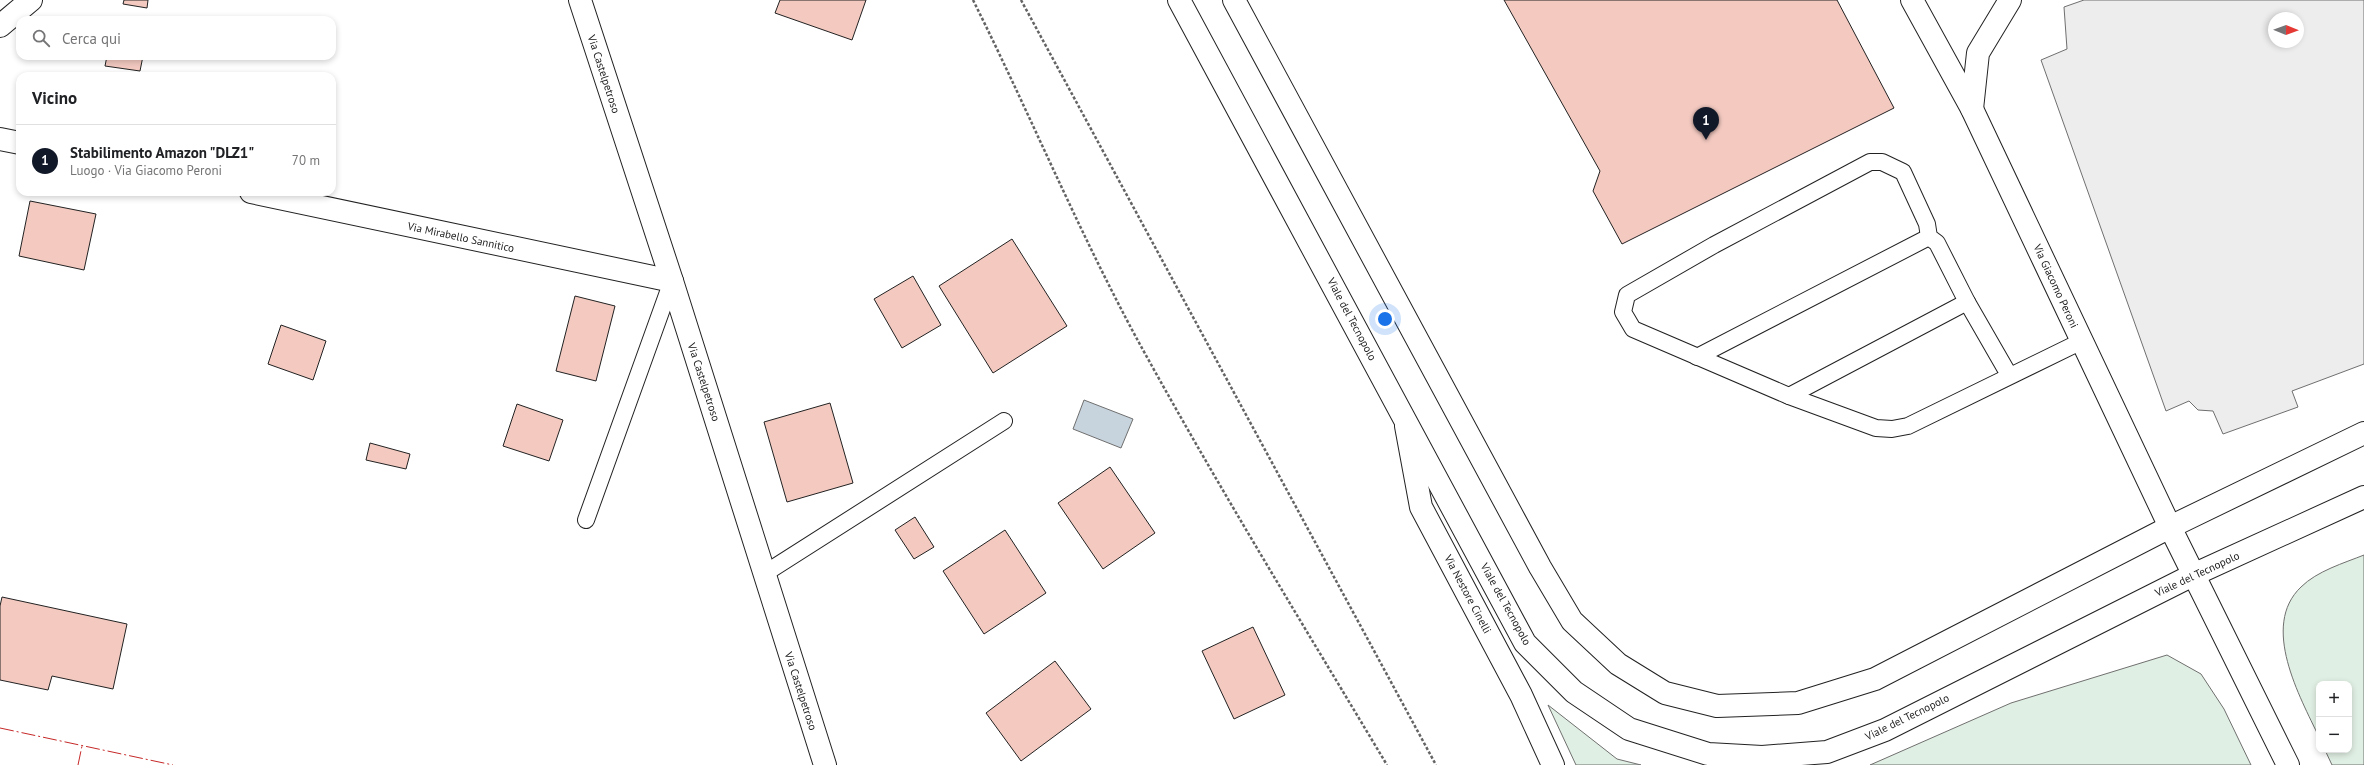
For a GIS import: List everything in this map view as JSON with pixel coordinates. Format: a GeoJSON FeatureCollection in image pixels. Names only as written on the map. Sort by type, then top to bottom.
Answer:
{"type":"FeatureCollection","features":[{"type":"Feature","properties":{"kind":"main road"},"geometry":{"type":"LineString","coordinates":[[0,26],[31,0]]}},
{"type":"Feature","properties":{"kind":"main road","name":"Via Castelpetroso"},"geometry":{"type":"LineString","coordinates":[[580,0],[672,282],[825,765]]}},
{"type":"Feature","properties":{"kind":"main road","name":"Viale del Tecnopolo"},"geometry":{"type":"LineString","coordinates":[[1178,0],[1525,643],[1574,692],[1629,729],[1708,754],[1762,757],[1827,752],[1885,730],[2193,575],[2364,497]]}},
{"type":"Feature","properties":{"kind":"main road"},"geometry":{"type":"LineString","coordinates":[[1234,0],[1540,567],[1572,621],[1618,664],[1665,693],[1717,706],[1798,703],[1875,679],[2170,527],[2364,433]]}},
{"type":"Feature","properties":{"kind":"main road","name":"Via Giacomo Peroni"},"geometry":{"type":"LineString","coordinates":[[1912,0],[1972,109],[2193,575],[2288,765]]}},
{"type":"Feature","properties":{"kind":"main road"},"geometry":{"type":"LineString","coordinates":[[1972,109],[1978,53],[2010,0]]}},
{"type":"Feature","properties":{"kind":"main road"},"geometry":{"type":"LineString","coordinates":[[0,139],[16,142]]}},
{"type":"Feature","properties":{"kind":"main road","name":"Via Mirabello Sannitico"},"geometry":{"type":"LineString","coordinates":[[269,196],[672,282]]}},
{"type":"Feature","properties":{"kind":"main road","name":"Via Nestore Cinelli"},"geometry":{"type":"LineString","coordinates":[[1404,417],[1422,507],[1521,695],[1553,765]]}},
{"type":"Feature","properties":{"kind":"lane"},"geometry":{"type":"LineString","coordinates":[[2009,375],[1967,302],[1937,243],[1929,237],[1927,224],[1903,172],[1882,162],[1870,162],[1714,245],[1628,295],[1623,312],[1633,329],[1789,396],[1876,428],[1892,429],[1908,426],[2009,375],[2034,365],[2082,341]]}},
{"type":"Feature","properties":{"kind":"lane"},"geometry":{"type":"LineString","coordinates":[[1697,356],[1929,237]]}},
{"type":"Feature","properties":{"kind":"lane"},"geometry":{"type":"LineString","coordinates":[[586,520],[672,282]]}},
{"type":"Feature","properties":{"kind":"lane"},"geometry":{"type":"LineString","coordinates":[[1789,396],[1967,302]]}},
{"type":"Feature","properties":{"kind":"lane"},"geometry":{"type":"LineString","coordinates":[[764,574],[1004,421]]}},
{"type":"Feature","properties":{"kind":"path"},"geometry":{"type":"LineString","coordinates":[[972,0],[1059,183],[1136,337],[1242,525],[1387,765]]}},
{"type":"Feature","properties":{"kind":"path"},"geometry":{"type":"LineString","coordinates":[[1021,0],[1436,765]]}},
{"type":"Feature","properties":{"kind":"green space"},"geometry":{"type":"Polygon","coordinates":[[[2364,555],[2364,765],[2332,765],[2326,753],[2352,753],[2352,681],[2316,681],[2316,731],[2294,682],[2284,641],[2284,621],[2289,603],[2307,581],[2331,568],[2364,555]]]}},
{"type":"Feature","properties":{"kind":"green space"},"geometry":{"type":"Polygon","coordinates":[[[2167,655],[2201,674],[2224,709],[2251,765],[1870,765],[2011,703],[2167,655]]]}},
{"type":"Feature","properties":{"kind":"green space"},"geometry":{"type":"Polygon","coordinates":[[[1548,705],[1617,759],[1641,765],[1576,765],[1548,705]]]}},
{"type":"Feature","properties":{"kind":"shaded area"},"geometry":{"type":"Polygon","coordinates":[[[2084,0],[2364,0],[2364,364],[2292,391],[2298,407],[2223,434],[2213,411],[2198,410],[2189,401],[2166,411],[2041,60],[2067,49],[2064,7],[2084,0]]]}},
{"type":"Feature","properties":{"kind":"shaded area"},"geometry":{"type":"Polygon","coordinates":[[[1084,400],[1133,419],[1121,448],[1073,429],[1084,400]]]}},
{"type":"Feature","properties":{"kind":"building"},"geometry":{"type":"Polygon","coordinates":[[[124,0],[148,0],[147,8],[123,4],[124,0]]]}},
{"type":"Feature","properties":{"kind":"building"},"geometry":{"type":"Polygon","coordinates":[[[780,0],[866,0],[852,40],[775,13],[780,0]]]}},
{"type":"Feature","properties":{"kind":"building"},"geometry":{"type":"Polygon","coordinates":[[[1504,0],[1837,0],[1894,108],[1622,244],[1593,191],[1600,171],[1504,0]]]}},
{"type":"Feature","properties":{"kind":"building"},"geometry":{"type":"Polygon","coordinates":[[[106,60],[142,60],[140,71],[105,66],[106,60]]]}},
{"type":"Feature","properties":{"kind":"building"},"geometry":{"type":"Polygon","coordinates":[[[30,201],[96,214],[84,270],[19,256],[30,201]]]}},
{"type":"Feature","properties":{"kind":"building"},"geometry":{"type":"Polygon","coordinates":[[[1012,239],[1067,326],[993,373],[939,286],[1012,239]]]}},
{"type":"Feature","properties":{"kind":"building"},"geometry":{"type":"Polygon","coordinates":[[[913,276],[941,325],[902,348],[874,299],[913,276]]]}},
{"type":"Feature","properties":{"kind":"building"},"geometry":{"type":"Polygon","coordinates":[[[575,296],[615,306],[596,381],[556,371],[575,296]]]}},
{"type":"Feature","properties":{"kind":"building"},"geometry":{"type":"Polygon","coordinates":[[[281,325],[326,341],[313,380],[268,364],[281,325]]]}},
{"type":"Feature","properties":{"kind":"building"},"geometry":{"type":"Polygon","coordinates":[[[830,403],[853,483],[787,502],[764,422],[830,403]]]}},
{"type":"Feature","properties":{"kind":"building"},"geometry":{"type":"Polygon","coordinates":[[[517,404],[563,420],[549,461],[503,446],[517,404]]]}},
{"type":"Feature","properties":{"kind":"building"},"geometry":{"type":"Polygon","coordinates":[[[370,443],[410,454],[406,469],[366,460],[370,443]]]}},
{"type":"Feature","properties":{"kind":"building"},"geometry":{"type":"Polygon","coordinates":[[[1110,467],[1155,533],[1103,569],[1058,503],[1110,467]]]}},
{"type":"Feature","properties":{"kind":"building"},"geometry":{"type":"Polygon","coordinates":[[[915,517],[934,547],[914,559],[895,530],[915,517]]]}},
{"type":"Feature","properties":{"kind":"building"},"geometry":{"type":"Polygon","coordinates":[[[1005,530],[1046,593],[984,634],[943,571],[1005,530]]]}},
{"type":"Feature","properties":{"kind":"building"},"geometry":{"type":"Polygon","coordinates":[[[2,597],[127,624],[113,689],[52,676],[48,690],[0,680],[0,606],[2,597]]]}},
{"type":"Feature","properties":{"kind":"building"},"geometry":{"type":"Polygon","coordinates":[[[1253,627],[1285,695],[1234,719],[1202,651],[1253,627]]]}},
{"type":"Feature","properties":{"kind":"building"},"geometry":{"type":"Polygon","coordinates":[[[1055,661],[1091,709],[1021,761],[986,713],[1055,661]]]}},
{"type":"Feature","properties":{"kind":"power"},"geometry":{"type":"LineString","coordinates":[[0,728],[173,765]]}},
{"type":"Feature","properties":{"kind":"power"},"geometry":{"type":"LineString","coordinates":[[78,765],[82,746]]}},
{"type":"Feature","properties":{"kind":"place","name":"Stabilimento Amazon \"DLZ1\""},"geometry":{"type":"Point","coordinates":[1706,140]}}]}
